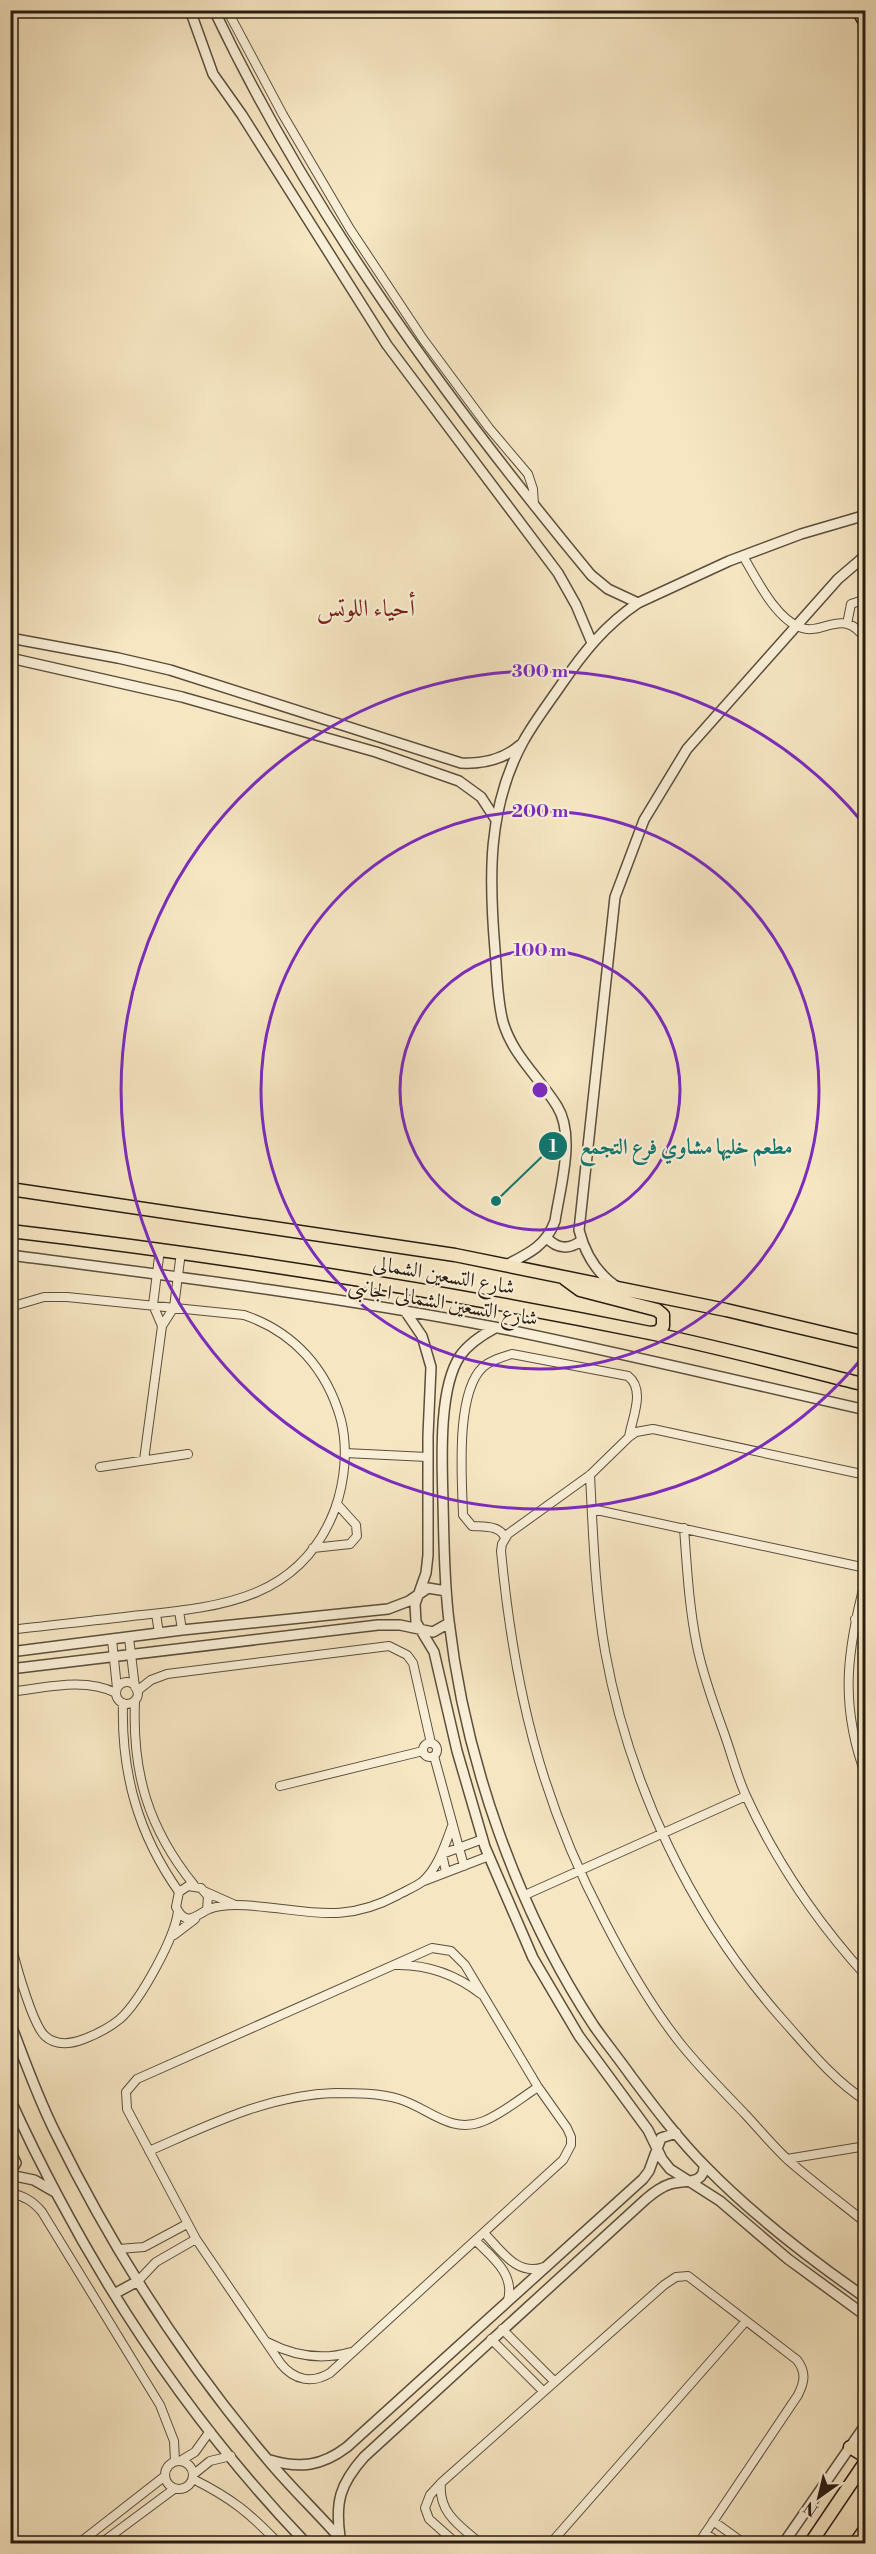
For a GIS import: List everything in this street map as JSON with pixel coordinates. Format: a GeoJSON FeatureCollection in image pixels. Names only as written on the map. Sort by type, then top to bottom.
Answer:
{"type":"FeatureCollection","features":[{"type":"Feature","properties":{"kind":"main road"},"geometry":{"type":"LineString","coordinates":[[858,10],[866,24]]}},
{"type":"Feature","properties":{"kind":"main road","name":"شارع التسعين الشمالى"},"geometry":{"type":"LineString","coordinates":[[10,1189],[455,1255],[726,1310],[866,1343]]}},
{"type":"Feature","properties":{"kind":"main road","name":"شارع التسعين الشمالى"},"geometry":{"type":"LineString","coordinates":[[10,1231],[181,1252],[446,1294],[650,1333],[866,1385]]}},
{"type":"Feature","properties":{"kind":"main road"},"geometry":{"type":"LineString","coordinates":[[562,1276],[580,1290],[657,1310],[663,1315],[663,1326],[658,1332],[650,1333]]}},
{"type":"Feature","properties":{"kind":"main road"},"geometry":{"type":"LineString","coordinates":[[810,2544],[866,2459],[850,2447]]}},
{"type":"Feature","properties":{"kind":"main road"},"geometry":{"type":"LineString","coordinates":[[855,2544],[866,2528]]}},
{"type":"Feature","properties":{"kind":"street"},"geometry":{"type":"LineString","coordinates":[[190,10],[208,64],[220,86],[242,115],[387,345],[558,573],[576,605],[592,643]]}},
{"type":"Feature","properties":{"kind":"street"},"geometry":{"type":"LineString","coordinates":[[214,10],[287,147],[368,279],[437,379],[591,575],[617,595],[638,603]]}},
{"type":"Feature","properties":{"kind":"street"},"geometry":{"type":"LineString","coordinates":[[227,10],[282,115],[391,293],[455,384],[528,474],[533,489],[534,505]]}},
{"type":"Feature","properties":{"kind":"street"},"geometry":{"type":"LineString","coordinates":[[506,1265],[534,1251],[547,1238],[555,1221],[566,1148],[566,1130],[557,1106],[513,1047],[500,1007],[490,872],[496,820],[506,783],[524,741],[592,643],[613,621],[638,603],[743,556],[801,534],[866,515]]}},
{"type":"Feature","properties":{"kind":"street"},"geometry":{"type":"LineString","coordinates":[[619,1288],[596,1268],[582,1240],[580,1214],[615,897],[623,871],[644,820],[682,756],[704,727],[838,579],[866,555]]}},
{"type":"Feature","properties":{"kind":"street"},"geometry":{"type":"LineString","coordinates":[[743,556],[769,600],[796,625],[808,629],[836,623],[847,624],[866,640]]}},
{"type":"Feature","properties":{"kind":"street"},"geometry":{"type":"LineString","coordinates":[[847,624],[851,604],[866,599]]}},
{"type":"Feature","properties":{"kind":"street"},"geometry":{"type":"LineString","coordinates":[[10,638],[170,670],[461,763],[474,764],[501,757],[524,741]]}},
{"type":"Feature","properties":{"kind":"street"},"geometry":{"type":"LineString","coordinates":[[10,658],[182,697],[376,752],[459,781],[482,797],[496,820]]}},
{"type":"Feature","properties":{"kind":"street"},"geometry":{"type":"LineString","coordinates":[[547,1238],[551,1243],[564,1247],[582,1240]]}},
{"type":"Feature","properties":{"kind":"street"},"geometry":{"type":"LineString","coordinates":[[160,1249],[153,1305],[162,1326]]}},
{"type":"Feature","properties":{"kind":"street"},"geometry":{"type":"LineString","coordinates":[[144,1460],[162,1326],[174,1307],[181,1252]]}},
{"type":"Feature","properties":{"kind":"street","name":"شارع التسعين الشمالى الجانبى"},"geometry":{"type":"LineString","coordinates":[[10,1255],[405,1311],[495,1328],[866,1410]]}},
{"type":"Feature","properties":{"kind":"street"},"geometry":{"type":"LineString","coordinates":[[10,1307],[44,1297],[153,1305],[244,1315],[267,1323],[289,1337],[308,1355],[324,1377],[336,1401],[345,1453],[337,1504],[327,1527],[313,1548],[293,1570],[255,1594],[216,1606],[10,1630]]}},
{"type":"Feature","properties":{"kind":"street"},"geometry":{"type":"LineString","coordinates":[[405,1311],[422,1336],[428,1351],[432,1382],[428,1456],[428,1555],[426,1573],[414,1613],[421,1631],[434,1652],[457,1751],[483,1839],[533,1958],[579,2036],[648,2130],[670,2169],[720,2201],[797,2266],[866,2316]]}},
{"type":"Feature","properties":{"kind":"street"},"geometry":{"type":"LineString","coordinates":[[495,1328],[483,1334],[466,1350],[453,1369],[448,1384],[442,1457],[449,1623],[474,1749],[504,1846],[550,1949],[594,2026],[676,2133],[704,2166],[759,2216],[866,2298]]}},
{"type":"Feature","properties":{"kind":"street"},"geometry":{"type":"LineString","coordinates":[[505,1538],[497,1528],[472,1526],[463,1515],[461,1455],[467,1395],[473,1380],[483,1367],[496,1358],[512,1354],[628,1376],[633,1380],[638,1391],[629,1437]]}},
{"type":"Feature","properties":{"kind":"street"},"geometry":{"type":"LineString","coordinates":[[432,1382],[448,1384]]}},
{"type":"Feature","properties":{"kind":"street"},"geometry":{"type":"LineString","coordinates":[[866,1475],[653,1429],[636,1432],[590,1475],[505,1538],[501,1551],[519,1681],[537,1761],[557,1820],[578,1871],[619,1951],[655,2009],[705,2072],[787,2159],[866,2223]]}},
{"type":"Feature","properties":{"kind":"street"},"geometry":{"type":"LineString","coordinates":[[345,1453],[428,1456]]}},
{"type":"Feature","properties":{"kind":"street"},"geometry":{"type":"LineString","coordinates":[[100,1467],[188,1454]]}},
{"type":"Feature","properties":{"kind":"street"},"geometry":{"type":"LineString","coordinates":[[590,1475],[595,1579],[610,1675],[639,1775],[663,1833],[693,1893],[717,1933],[756,1988],[831,2073],[847,2089],[866,2101]]}},
{"type":"Feature","properties":{"kind":"street"},"geometry":{"type":"LineString","coordinates":[[313,1548],[350,1544],[357,1536],[356,1525],[337,1504]]}},
{"type":"Feature","properties":{"kind":"street"},"geometry":{"type":"LineString","coordinates":[[592,1509],[866,1568]]}},
{"type":"Feature","properties":{"kind":"street"},"geometry":{"type":"LineString","coordinates":[[684,1528],[688,1597],[697,1648],[710,1695],[746,1797],[806,1904],[839,1947],[866,1976]]}},
{"type":"Feature","properties":{"kind":"street"},"geometry":{"type":"LineString","coordinates":[[866,1578],[855,1619],[847,1671],[850,1719],[866,1776]]}},
{"type":"Feature","properties":{"kind":"street"},"geometry":{"type":"LineString","coordinates":[[10,1652],[182,1630],[388,1609],[399,1606],[428,1588],[446,1591]]}},
{"type":"Feature","properties":{"kind":"street"},"geometry":{"type":"LineString","coordinates":[[179,1611],[182,1630]]}},
{"type":"Feature","properties":{"kind":"street"},"geometry":{"type":"LineString","coordinates":[[156,1614],[159,1633]]}},
{"type":"Feature","properties":{"kind":"street"},"geometry":{"type":"LineString","coordinates":[[855,1619],[866,1622]]}},
{"type":"Feature","properties":{"kind":"street"},"geometry":{"type":"LineString","coordinates":[[10,1669],[378,1624],[400,1625],[421,1631],[439,1630],[449,1623]]}},
{"type":"Feature","properties":{"kind":"street"},"geometry":{"type":"LineString","coordinates":[[129,1638],[136,1689],[136,1759],[145,1798],[165,1844],[194,1885],[237,1905],[311,1914],[345,1914],[379,1905],[422,1882],[489,1856]]}},
{"type":"Feature","properties":{"kind":"street"},"geometry":{"type":"LineString","coordinates":[[112,1640],[118,1699],[123,1703],[135,1701]]}},
{"type":"Feature","properties":{"kind":"street"},"geometry":{"type":"LineString","coordinates":[[136,1689],[167,1674],[390,1646],[399,1649],[413,1663],[431,1743],[437,1748],[434,1756],[464,1866]]}},
{"type":"Feature","properties":{"kind":"street"},"geometry":{"type":"LineString","coordinates":[[117,1691],[126,1683],[136,1689]]}},
{"type":"Feature","properties":{"kind":"street"},"geometry":{"type":"LineString","coordinates":[[10,1692],[82,1684],[117,1691]]}},
{"type":"Feature","properties":{"kind":"street"},"geometry":{"type":"LineString","coordinates":[[123,1703],[124,1753],[133,1800],[150,1845],[178,1892]]}},
{"type":"Feature","properties":{"kind":"street"},"geometry":{"type":"LineString","coordinates":[[423,1751],[424,1746],[431,1743]]}},
{"type":"Feature","properties":{"kind":"street"},"geometry":{"type":"LineString","coordinates":[[423,1751],[426,1756],[434,1756]]}},
{"type":"Feature","properties":{"kind":"street"},"geometry":{"type":"LineString","coordinates":[[280,1786],[423,1751]]}},
{"type":"Feature","properties":{"kind":"street"},"geometry":{"type":"LineString","coordinates":[[525,1895],[746,1797]]}},
{"type":"Feature","properties":{"kind":"street"},"geometry":{"type":"LineString","coordinates":[[422,1882],[442,1854],[452,1826]]}},
{"type":"Feature","properties":{"kind":"street"},"geometry":{"type":"LineString","coordinates":[[442,1854],[483,1839]]}},
{"type":"Feature","properties":{"kind":"street"},"geometry":{"type":"LineString","coordinates":[[442,1854],[446,1872]]}},
{"type":"Feature","properties":{"kind":"street"},"geometry":{"type":"LineString","coordinates":[[10,1937],[15,1962],[38,2028],[51,2040],[69,2044],[100,2032],[121,2018],[136,1998],[173,1936],[178,1911],[175,1901],[178,1892],[194,1885]]}},
{"type":"Feature","properties":{"kind":"street"},"geometry":{"type":"LineString","coordinates":[[206,1892],[209,1901],[207,1910]]}},
{"type":"Feature","properties":{"kind":"street"},"geometry":{"type":"LineString","coordinates":[[173,1936],[207,1910],[237,1905]]}},
{"type":"Feature","properties":{"kind":"street"},"geometry":{"type":"LineString","coordinates":[[178,1911],[186,1917],[195,1918]]}},
{"type":"Feature","properties":{"kind":"street"},"geometry":{"type":"LineString","coordinates":[[442,1948],[459,1957],[484,1997],[571,2137],[568,2153],[476,2241],[322,2378],[304,2379],[287,2371],[196,2240],[126,2109],[126,2092],[137,2079],[422,1951],[442,1948]]}},
{"type":"Feature","properties":{"kind":"street"},"geometry":{"type":"LineString","coordinates":[[391,1965],[420,1966],[441,1971],[460,1980],[484,1997]]}},
{"type":"Feature","properties":{"kind":"street"},"geometry":{"type":"LineString","coordinates":[[10,2022],[54,2130],[138,2281],[190,2358],[268,2460],[342,2540]]}},
{"type":"Feature","properties":{"kind":"street"},"geometry":{"type":"LineString","coordinates":[[149,2151],[233,2114],[294,2098],[334,2093],[377,2095],[398,2099],[451,2125],[463,2126],[485,2121],[538,2087]]}},
{"type":"Feature","properties":{"kind":"street"},"geometry":{"type":"LineString","coordinates":[[10,2099],[57,2193],[114,2294],[170,2379],[280,2516],[307,2544]]}},
{"type":"Feature","properties":{"kind":"street"},"geometry":{"type":"LineString","coordinates":[[10,2107],[10,2112]]}},
{"type":"Feature","properties":{"kind":"street"},"geometry":{"type":"LineString","coordinates":[[268,2460],[290,2466],[312,2465],[332,2458],[643,2179],[649,2170],[661,2138],[676,2133]]}},
{"type":"Feature","properties":{"kind":"street"},"geometry":{"type":"LineString","coordinates":[[787,2159],[866,2146]]}},
{"type":"Feature","properties":{"kind":"street"},"geometry":{"type":"LineString","coordinates":[[10,2151],[16,2163],[10,2174],[34,2180],[57,2193]]}},
{"type":"Feature","properties":{"kind":"street"},"geometry":{"type":"LineString","coordinates":[[342,2540],[336,2516],[340,2494],[349,2474],[364,2457],[646,2199],[668,2184],[700,2178],[704,2172],[704,2166]]}},
{"type":"Feature","properties":{"kind":"street"},"geometry":{"type":"LineString","coordinates":[[10,2193],[30,2200],[42,2212],[160,2405],[174,2441],[178,2461]]}},
{"type":"Feature","properties":{"kind":"street"},"geometry":{"type":"LineString","coordinates":[[119,2249],[144,2247],[187,2224]]}},
{"type":"Feature","properties":{"kind":"street"},"geometry":{"type":"LineString","coordinates":[[174,2232],[182,2247]]}},
{"type":"Feature","properties":{"kind":"street"},"geometry":{"type":"LineString","coordinates":[[484,2233],[518,2266],[532,2270],[546,2266]]}},
{"type":"Feature","properties":{"kind":"street"},"geometry":{"type":"LineString","coordinates":[[114,2294],[138,2281],[156,2262],[196,2240]]}},
{"type":"Feature","properties":{"kind":"street"},"geometry":{"type":"LineString","coordinates":[[476,2241],[507,2276],[510,2288],[508,2300]]}},
{"type":"Feature","properties":{"kind":"street"},"geometry":{"type":"LineString","coordinates":[[457,2544],[429,2519],[425,2508],[430,2495],[554,2381],[664,2285],[676,2277],[688,2276],[797,2360],[804,2369],[804,2382],[798,2395],[698,2544]]}},
{"type":"Feature","properties":{"kind":"street"},"geometry":{"type":"LineString","coordinates":[[550,2544],[747,2321]]}},
{"type":"Feature","properties":{"kind":"street"},"geometry":{"type":"LineString","coordinates":[[502,2329],[554,2381]]}},
{"type":"Feature","properties":{"kind":"street"},"geometry":{"type":"LineString","coordinates":[[491,2339],[543,2391]]}},
{"type":"Feature","properties":{"kind":"street"},"geometry":{"type":"LineString","coordinates":[[266,2341],[303,2356],[329,2357],[355,2351]]}},
{"type":"Feature","properties":{"kind":"street"},"geometry":{"type":"LineString","coordinates":[[783,2544],[866,2424]]}},
{"type":"Feature","properties":{"kind":"street"},"geometry":{"type":"LineString","coordinates":[[174,2489],[167,2484],[165,2476],[168,2466],[201,2445],[210,2431]]}},
{"type":"Feature","properties":{"kind":"street"},"geometry":{"type":"LineString","coordinates":[[100,2544],[174,2489],[188,2487],[193,2476],[210,2461],[231,2456]]}},
{"type":"Feature","properties":{"kind":"street"},"geometry":{"type":"LineString","coordinates":[[178,2461],[189,2465],[193,2476],[243,2507],[279,2544]]}},
{"type":"Feature","properties":{"kind":"street"},"geometry":{"type":"LineString","coordinates":[[78,2544],[165,2476]]}},
{"type":"Feature","properties":{"kind":"street"},"geometry":{"type":"LineString","coordinates":[[442,2482],[442,2500],[450,2517],[481,2544]]}},
{"type":"Feature","properties":{"kind":"street"},"geometry":{"type":"LineString","coordinates":[[440,2529],[450,2517]]}},
{"type":"Feature","properties":{"kind":"street"},"geometry":{"type":"LineString","coordinates":[[713,2522],[745,2544]]}},
{"type":"Feature","properties":{"kind":"street"},"geometry":{"type":"LineString","coordinates":[[705,2533],[720,2544]]}},
{"type":"Feature","properties":{"kind":"place","name":"مطعم خليها مشاوي فرع التجمع"},"geometry":{"type":"Point","coordinates":[496,1201]}},
{"type":"Feature","properties":{"kind":"district","name":"أحياء اللوتس"},"geometry":{"type":"Point","coordinates":[366,608]}}]}
